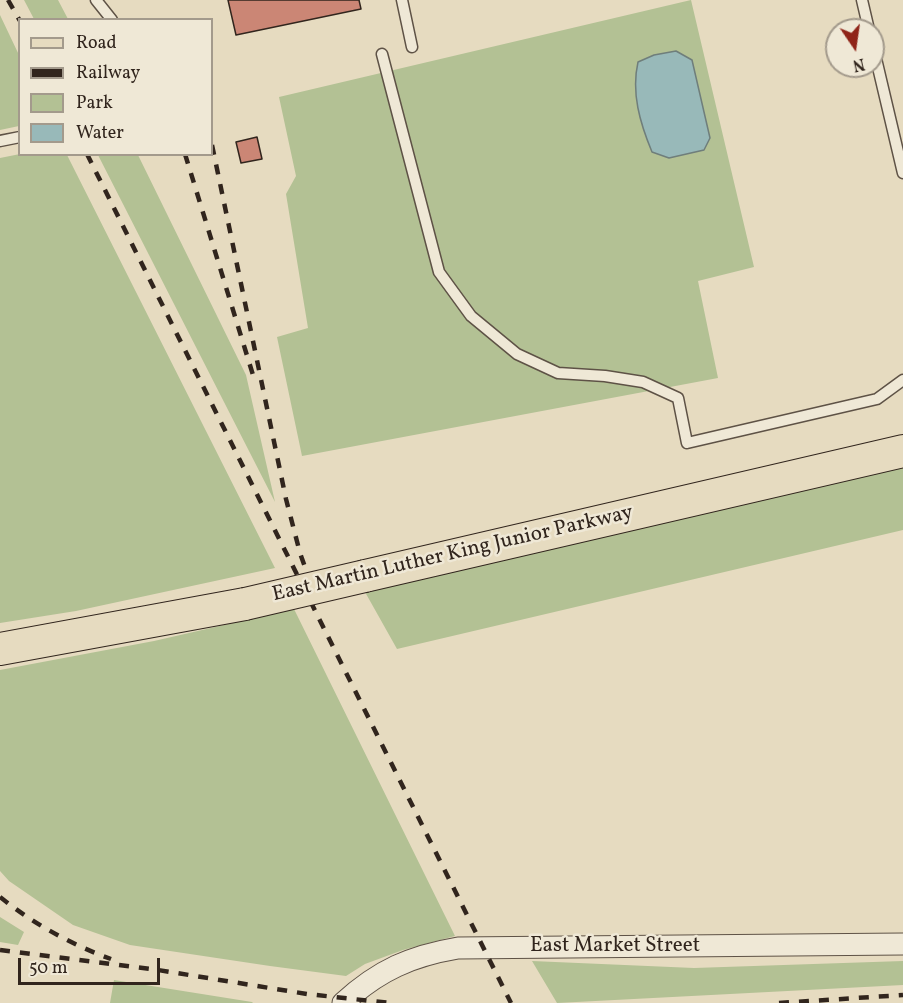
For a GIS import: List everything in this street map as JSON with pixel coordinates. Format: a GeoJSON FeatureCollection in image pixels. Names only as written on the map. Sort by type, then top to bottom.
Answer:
{"type":"FeatureCollection","features":[{"type":"Feature","properties":{"kind":"main road","name":"East Martin Luther King Junior Parkway"},"geometry":{"type":"LineString","coordinates":[[0,649],[245,603],[903,451]]}},
{"type":"Feature","properties":{"kind":"street","name":"East Market Street"},"geometry":{"type":"LineString","coordinates":[[343,1003],[389,967],[425,953],[458,948],[903,944]]}},
{"type":"Feature","properties":{"kind":"lane"},"geometry":{"type":"LineString","coordinates":[[96,0],[110,18]]}},
{"type":"Feature","properties":{"kind":"lane"},"geometry":{"type":"LineString","coordinates":[[402,0],[412,47]]}},
{"type":"Feature","properties":{"kind":"lane"},"geometry":{"type":"LineString","coordinates":[[862,0],[866,18]]}},
{"type":"Feature","properties":{"kind":"lane"},"geometry":{"type":"LineString","coordinates":[[382,54],[439,272],[471,316],[517,354],[558,373],[605,376],[643,382],[678,398],[687,443],[877,399],[903,380]]}},
{"type":"Feature","properties":{"kind":"lane"},"geometry":{"type":"LineString","coordinates":[[881,78],[903,173]]}},
{"type":"Feature","properties":{"kind":"lane"},"geometry":{"type":"LineString","coordinates":[[0,141],[18,137]]}},
{"type":"Feature","properties":{"kind":"green space"},"geometry":{"type":"Polygon","coordinates":[[[24,0],[58,0],[67,18],[33,18],[24,0]]]}},
{"type":"Feature","properties":{"kind":"green space"},"geometry":{"type":"Polygon","coordinates":[[[691,0],[754,267],[698,281],[718,378],[302,456],[277,337],[308,328],[286,194],[296,176],[279,97],[691,0]]]}},
{"type":"Feature","properties":{"kind":"green space"},"geometry":{"type":"Polygon","coordinates":[[[0,15],[18,53],[18,126],[0,130],[0,15]]]}},
{"type":"Feature","properties":{"kind":"green space"},"geometry":{"type":"Polygon","coordinates":[[[18,154],[68,156],[275,568],[76,611],[0,623],[0,158],[18,154]]]}},
{"type":"Feature","properties":{"kind":"green space"},"geometry":{"type":"Polygon","coordinates":[[[99,156],[138,156],[246,375],[275,502],[99,156]]]}},
{"type":"Feature","properties":{"kind":"green space"},"geometry":{"type":"Polygon","coordinates":[[[903,466],[903,530],[397,649],[365,592],[903,466]]]}},
{"type":"Feature","properties":{"kind":"green space"},"geometry":{"type":"Polygon","coordinates":[[[294,609],[455,936],[403,950],[365,964],[346,976],[130,945],[73,925],[9,881],[0,871],[0,670],[154,641],[294,609]]]}},
{"type":"Feature","properties":{"kind":"green space"},"geometry":{"type":"Polygon","coordinates":[[[0,917],[24,932],[18,945],[0,942],[0,917]]]}},
{"type":"Feature","properties":{"kind":"green space"},"geometry":{"type":"Polygon","coordinates":[[[532,961],[694,968],[903,961],[903,985],[557,1003],[532,961]]]}},
{"type":"Feature","properties":{"kind":"green space"},"geometry":{"type":"Polygon","coordinates":[[[114,980],[252,1002],[253,1003],[110,1003],[114,980]]]}},
{"type":"Feature","properties":{"kind":"water"},"geometry":{"type":"Polygon","coordinates":[[[676,51],[692,60],[710,138],[704,150],[669,158],[652,152],[640,119],[636,96],[636,74],[638,62],[654,55],[676,51]]]}},
{"type":"Feature","properties":{"kind":"building"},"geometry":{"type":"Polygon","coordinates":[[[228,0],[359,0],[361,9],[236,35],[228,0]]]}},
{"type":"Feature","properties":{"kind":"building"},"geometry":{"type":"Polygon","coordinates":[[[257,137],[262,159],[241,163],[236,142],[257,137]]]}},
{"type":"Feature","properties":{"kind":"railway"},"geometry":{"type":"LineString","coordinates":[[8,0],[18,18]]}},
{"type":"Feature","properties":{"kind":"railway"},"geometry":{"type":"LineString","coordinates":[[213,150],[286,499],[300,553],[317,601]]}},
{"type":"Feature","properties":{"kind":"railway"},"geometry":{"type":"LineString","coordinates":[[88,156],[511,1003]]}},
{"type":"Feature","properties":{"kind":"railway"},"geometry":{"type":"LineString","coordinates":[[186,156],[253,375]]}},
{"type":"Feature","properties":{"kind":"railway"},"geometry":{"type":"LineString","coordinates":[[0,897],[53,932],[111,959]]}},
{"type":"Feature","properties":{"kind":"railway"},"geometry":{"type":"LineString","coordinates":[[0,950],[158,970],[307,994],[390,1003]]}},
{"type":"Feature","properties":{"kind":"railway"},"geometry":{"type":"LineString","coordinates":[[779,1003],[903,995]]}}]}
